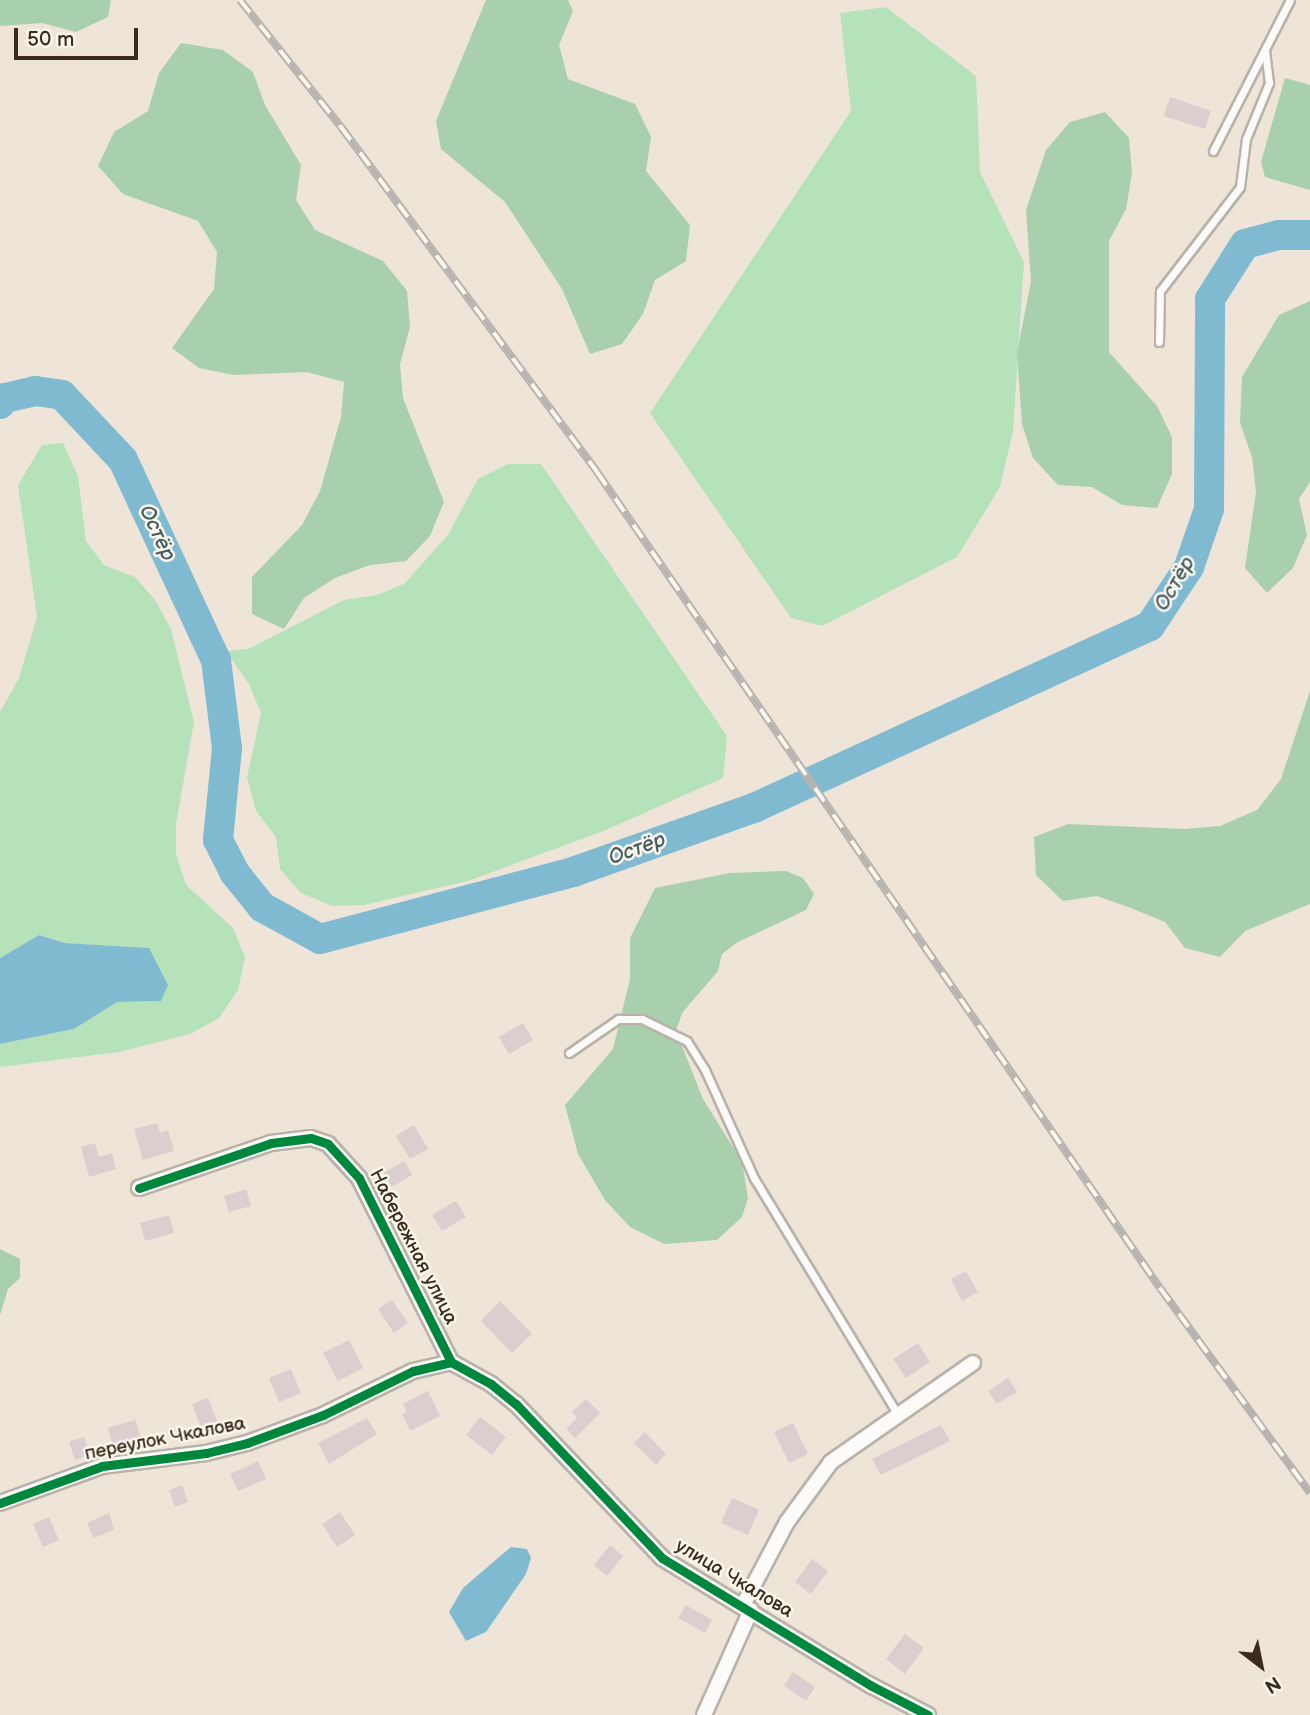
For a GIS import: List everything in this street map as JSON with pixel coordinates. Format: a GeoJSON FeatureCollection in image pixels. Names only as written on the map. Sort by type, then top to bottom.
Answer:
{"type":"FeatureCollection","features":[{"type":"Feature","properties":{"kind":"street","name":"Набережная улица"},"geometry":{"type":"LineString","coordinates":[[139,1188],[271,1143],[311,1138],[328,1144],[359,1178],[451,1362]]}},
{"type":"Feature","properties":{"kind":"street","name":"переулок Чкалова"},"geometry":{"type":"LineString","coordinates":[[0,1503],[102,1466],[247,1443],[323,1415],[413,1371],[451,1362]]}},
{"type":"Feature","properties":{"kind":"street","name":"улица Чкалова"},"geometry":{"type":"LineString","coordinates":[[451,1362],[491,1384],[516,1404],[662,1558],[747,1607],[849,1673],[928,1715]]}},
{"type":"Feature","properties":{"kind":"street"},"geometry":{"type":"LineString","coordinates":[[704,1715],[747,1607],[812,1482],[831,1462],[973,1363]]}},
{"type":"Feature","properties":{"kind":"lane"},"geometry":{"type":"LineString","coordinates":[[1213,151],[1290,0]]}},
{"type":"Feature","properties":{"kind":"lane"},"geometry":{"type":"LineString","coordinates":[[1159,342],[1160,291],[1240,187],[1246,139],[1269,83],[1265,50]]}},
{"type":"Feature","properties":{"kind":"lane"},"geometry":{"type":"LineString","coordinates":[[569,1053],[618,1020],[642,1019],[687,1041],[705,1070],[754,1178],[898,1415]]}},
{"type":"Feature","properties":{"kind":"green space"},"geometry":{"type":"Polygon","coordinates":[[[0,0],[111,0],[108,17],[76,32],[42,23],[0,26],[0,0]]]}},
{"type":"Feature","properties":{"kind":"green space"},"geometry":{"type":"Polygon","coordinates":[[[486,0],[568,0],[573,11],[559,45],[568,79],[635,104],[651,137],[646,171],[690,225],[686,261],[655,280],[643,314],[622,344],[590,354],[562,289],[505,202],[441,149],[436,121],[486,0]]]}},
{"type":"Feature","properties":{"kind":"green space"},"geometry":{"type":"Polygon","coordinates":[[[886,7],[976,76],[980,172],[1024,262],[1013,431],[1000,487],[957,557],[822,626],[791,618],[650,413],[851,111],[840,13],[886,7]]]}},
{"type":"Feature","properties":{"kind":"green space"},"geometry":{"type":"Polygon","coordinates":[[[181,43],[223,50],[253,72],[265,105],[301,165],[296,200],[315,230],[383,261],[407,291],[410,327],[400,364],[403,398],[444,502],[430,536],[406,561],[370,565],[335,578],[304,598],[284,629],[252,614],[252,577],[302,525],[320,491],[341,417],[344,382],[307,372],[234,375],[199,368],[172,348],[214,289],[217,252],[198,221],[123,194],[98,166],[114,132],[148,111],[159,73],[181,43]]]}},
{"type":"Feature","properties":{"kind":"green space"},"geometry":{"type":"Polygon","coordinates":[[[1285,78],[1310,85],[1310,190],[1265,177],[1261,162],[1285,78]]]}},
{"type":"Feature","properties":{"kind":"green space"},"geometry":{"type":"Polygon","coordinates":[[[1105,112],[1129,138],[1132,173],[1126,209],[1109,241],[1109,352],[1157,406],[1172,437],[1172,474],[1157,508],[1122,505],[1092,487],[1058,485],[1033,458],[1022,424],[1017,353],[1031,281],[1026,210],[1046,150],[1070,122],[1105,112]]]}},
{"type":"Feature","properties":{"kind":"green space"},"geometry":{"type":"Polygon","coordinates":[[[1310,301],[1310,482],[1299,499],[1307,535],[1293,568],[1267,593],[1245,568],[1256,492],[1252,457],[1240,423],[1242,377],[1279,315],[1310,301]]]}},
{"type":"Feature","properties":{"kind":"green space"},"geometry":{"type":"Polygon","coordinates":[[[63,443],[78,476],[86,541],[104,565],[135,577],[155,600],[171,629],[194,722],[176,824],[176,854],[186,885],[233,928],[245,957],[238,990],[219,1018],[190,1034],[119,1052],[0,1067],[0,1044],[74,1029],[117,1002],[161,1001],[149,948],[65,943],[39,935],[0,958],[0,712],[19,678],[37,617],[18,485],[42,445],[63,443]]]}},
{"type":"Feature","properties":{"kind":"green space"},"geometry":{"type":"Polygon","coordinates":[[[508,464],[541,464],[727,736],[723,778],[606,830],[468,881],[364,905],[332,906],[301,893],[280,869],[276,837],[256,811],[247,777],[261,713],[249,684],[226,651],[248,649],[344,600],[377,595],[404,584],[448,535],[478,479],[508,464]]]}},
{"type":"Feature","properties":{"kind":"green space"},"geometry":{"type":"Polygon","coordinates":[[[1310,691],[1310,904],[1245,931],[1220,957],[1185,948],[1165,922],[1131,908],[1097,896],[1063,901],[1036,875],[1034,837],[1068,824],[1185,829],[1220,826],[1257,810],[1281,779],[1310,691]]]}},
{"type":"Feature","properties":{"kind":"green space"},"geometry":{"type":"Polygon","coordinates":[[[786,871],[803,878],[814,894],[806,910],[736,943],[722,954],[718,971],[682,1013],[676,1031],[703,1099],[742,1162],[748,1198],[742,1217],[717,1240],[664,1244],[630,1227],[605,1200],[578,1154],[565,1105],[613,1049],[630,979],[630,938],[655,888],[730,873],[786,871]]]}},
{"type":"Feature","properties":{"kind":"green space"},"geometry":{"type":"Polygon","coordinates":[[[0,1249],[20,1259],[20,1278],[8,1289],[0,1315],[0,1249]]]}},
{"type":"Feature","properties":{"kind":"water"},"geometry":{"type":"Polygon","coordinates":[[[39,935],[65,943],[149,948],[168,985],[161,1001],[117,1002],[74,1029],[0,1044],[0,958],[39,935]]]}},
{"type":"Feature","properties":{"kind":"water"},"geometry":{"type":"Polygon","coordinates":[[[511,1547],[527,1549],[531,1558],[526,1574],[486,1632],[466,1641],[449,1612],[463,1588],[511,1547]]]}},
{"type":"Feature","properties":{"kind":"building"},"geometry":{"type":"Polygon","coordinates":[[[1170,97],[1211,111],[1205,129],[1164,116],[1170,97]]]}},
{"type":"Feature","properties":{"kind":"building"},"geometry":{"type":"Polygon","coordinates":[[[523,1023],[533,1040],[509,1054],[499,1037],[523,1023]]]}},
{"type":"Feature","properties":{"kind":"building"},"geometry":{"type":"Polygon","coordinates":[[[157,1123],[160,1133],[168,1130],[174,1151],[143,1160],[134,1129],[157,1123]]]}},
{"type":"Feature","properties":{"kind":"building"},"geometry":{"type":"Polygon","coordinates":[[[414,1125],[428,1149],[410,1159],[396,1136],[414,1125]]]}},
{"type":"Feature","properties":{"kind":"building"},"geometry":{"type":"Polygon","coordinates":[[[95,1143],[99,1157],[112,1153],[116,1169],[89,1177],[81,1147],[95,1143]]]}},
{"type":"Feature","properties":{"kind":"building"},"geometry":{"type":"Polygon","coordinates":[[[404,1161],[412,1175],[392,1187],[384,1173],[404,1161]]]}},
{"type":"Feature","properties":{"kind":"building"},"geometry":{"type":"Polygon","coordinates":[[[246,1189],[251,1206],[229,1212],[224,1196],[246,1189]]]}},
{"type":"Feature","properties":{"kind":"building"},"geometry":{"type":"Polygon","coordinates":[[[456,1201],[466,1217],[442,1231],[432,1215],[456,1201]]]}},
{"type":"Feature","properties":{"kind":"building"},"geometry":{"type":"Polygon","coordinates":[[[169,1215],[174,1233],[145,1241],[140,1223],[169,1215]]]}},
{"type":"Feature","properties":{"kind":"building"},"geometry":{"type":"Polygon","coordinates":[[[966,1271],[978,1292],[962,1301],[951,1279],[966,1271]]]}},
{"type":"Feature","properties":{"kind":"building"},"geometry":{"type":"Polygon","coordinates":[[[392,1300],[408,1323],[394,1333],[378,1309],[392,1300]]]}},
{"type":"Feature","properties":{"kind":"building"},"geometry":{"type":"Polygon","coordinates":[[[500,1301],[532,1334],[512,1353],[481,1321],[500,1301]]]}},
{"type":"Feature","properties":{"kind":"building"},"geometry":{"type":"Polygon","coordinates":[[[349,1340],[363,1368],[338,1381],[323,1353],[349,1340]]]}},
{"type":"Feature","properties":{"kind":"building"},"geometry":{"type":"Polygon","coordinates":[[[918,1343],[930,1362],[906,1378],[893,1359],[918,1343]]]}},
{"type":"Feature","properties":{"kind":"building"},"geometry":{"type":"Polygon","coordinates":[[[291,1369],[301,1393],[279,1402],[269,1378],[291,1369]]]}},
{"type":"Feature","properties":{"kind":"building"},"geometry":{"type":"Polygon","coordinates":[[[1008,1378],[1017,1392],[997,1404],[988,1391],[1008,1378]]]}},
{"type":"Feature","properties":{"kind":"building"},"geometry":{"type":"Polygon","coordinates":[[[428,1391],[440,1416],[410,1431],[402,1414],[407,1412],[403,1404],[428,1391]]]}},
{"type":"Feature","properties":{"kind":"building"},"geometry":{"type":"Polygon","coordinates":[[[208,1398],[217,1421],[201,1427],[192,1404],[208,1398]]]}},
{"type":"Feature","properties":{"kind":"building"},"geometry":{"type":"Polygon","coordinates":[[[586,1399],[600,1413],[575,1438],[566,1429],[577,1418],[572,1412],[586,1399]]]}},
{"type":"Feature","properties":{"kind":"building"},"geometry":{"type":"Polygon","coordinates":[[[480,1417],[506,1437],[492,1455],[466,1435],[480,1417]]]}},
{"type":"Feature","properties":{"kind":"building"},"geometry":{"type":"Polygon","coordinates":[[[367,1418],[377,1434],[329,1464],[318,1443],[367,1418]]]}},
{"type":"Feature","properties":{"kind":"building"},"geometry":{"type":"Polygon","coordinates":[[[135,1420],[141,1439],[113,1447],[108,1428],[135,1420]]]}},
{"type":"Feature","properties":{"kind":"building"},"geometry":{"type":"Polygon","coordinates":[[[793,1423],[808,1454],[789,1463],[774,1432],[793,1423]]]}},
{"type":"Feature","properties":{"kind":"building"},"geometry":{"type":"Polygon","coordinates":[[[941,1425],[950,1441],[881,1475],[872,1459],[941,1425]]]}},
{"type":"Feature","properties":{"kind":"building"},"geometry":{"type":"Polygon","coordinates":[[[645,1432],[666,1454],[656,1465],[634,1443],[645,1432]]]}},
{"type":"Feature","properties":{"kind":"building"},"geometry":{"type":"Polygon","coordinates":[[[84,1437],[90,1455],[75,1460],[69,1442],[84,1437]]]}},
{"type":"Feature","properties":{"kind":"building"},"geometry":{"type":"Polygon","coordinates":[[[258,1461],[266,1479],[238,1491],[230,1474],[258,1461]]]}},
{"type":"Feature","properties":{"kind":"building"},"geometry":{"type":"Polygon","coordinates":[[[182,1485],[188,1502],[175,1507],[169,1490],[182,1485]]]}},
{"type":"Feature","properties":{"kind":"building"},"geometry":{"type":"Polygon","coordinates":[[[732,1498],[759,1510],[748,1535],[721,1523],[732,1498]]]}},
{"type":"Feature","properties":{"kind":"building"},"geometry":{"type":"Polygon","coordinates":[[[340,1512],[355,1535],[337,1547],[322,1524],[340,1512]]]}},
{"type":"Feature","properties":{"kind":"building"},"geometry":{"type":"Polygon","coordinates":[[[109,1513],[114,1530],[94,1538],[87,1523],[109,1513]]]}},
{"type":"Feature","properties":{"kind":"building"},"geometry":{"type":"Polygon","coordinates":[[[49,1517],[59,1540],[43,1547],[33,1524],[49,1517]]]}},
{"type":"Feature","properties":{"kind":"building"},"geometry":{"type":"Polygon","coordinates":[[[610,1545],[623,1556],[607,1576],[594,1565],[610,1545]]]}},
{"type":"Feature","properties":{"kind":"building"},"geometry":{"type":"Polygon","coordinates":[[[812,1559],[828,1571],[811,1594],[795,1582],[812,1559]]]}},
{"type":"Feature","properties":{"kind":"building"},"geometry":{"type":"Polygon","coordinates":[[[686,1605],[712,1620],[705,1633],[678,1618],[686,1605]]]}},
{"type":"Feature","properties":{"kind":"building"},"geometry":{"type":"Polygon","coordinates":[[[905,1634],[924,1648],[905,1674],[886,1659],[905,1634]]]}},
{"type":"Feature","properties":{"kind":"building"},"geometry":{"type":"Polygon","coordinates":[[[793,1672],[815,1687],[806,1701],[784,1686],[793,1672]]]}},
{"type":"Feature","properties":{"kind":"waterway","name":"Остёр"},"geometry":{"type":"LineString","coordinates":[[0,404],[5,398],[35,391],[62,395],[123,460],[216,660],[227,748],[218,840],[234,872],[262,907],[320,939],[573,872],[754,808],[1150,626],[1189,567],[1209,509],[1210,299],[1245,244],[1279,235],[1310,235]]}},
{"type":"Feature","properties":{"kind":"railway"},"geometry":{"type":"LineString","coordinates":[[240,0],[341,127],[597,472],[1160,1288],[1310,1493]]}},
{"type":"Feature","properties":{"kind":"cycle path"},"geometry":{"type":"LineString","coordinates":[[139,1188],[271,1143],[311,1138],[328,1144],[359,1178],[451,1362]]}},
{"type":"Feature","properties":{"kind":"cycle path"},"geometry":{"type":"LineString","coordinates":[[0,1503],[102,1466],[206,1453],[247,1443],[323,1415],[413,1371],[451,1362],[491,1384],[516,1404],[662,1558],[872,1686],[928,1715]]}}]}
